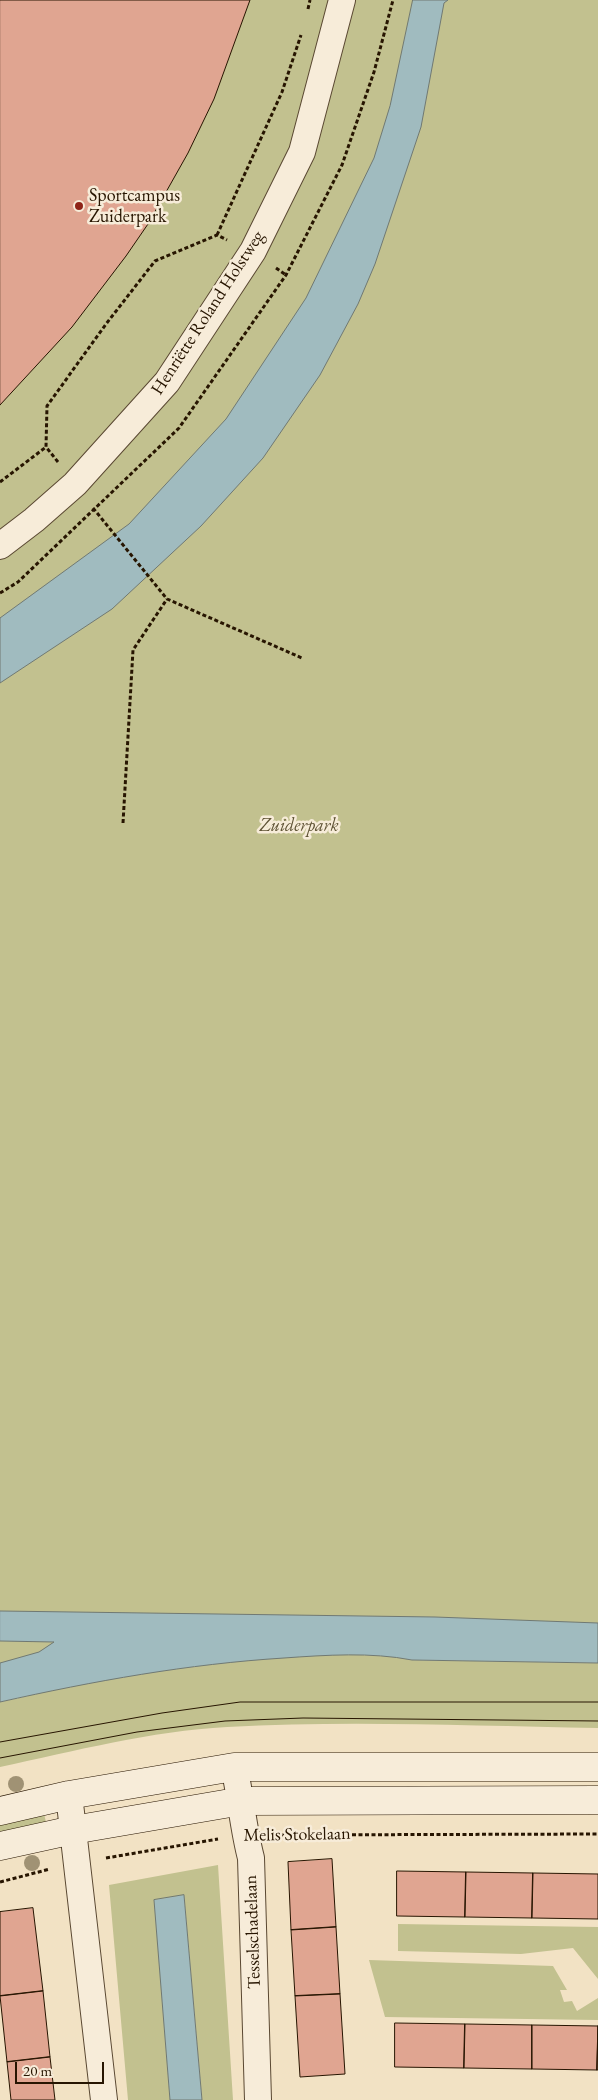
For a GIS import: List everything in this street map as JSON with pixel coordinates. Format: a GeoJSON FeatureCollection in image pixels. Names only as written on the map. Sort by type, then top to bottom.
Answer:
{"type":"FeatureCollection","features":[{"type":"Feature","properties":{"kind":"street","name":"Henriëtte Roland Holstweg"},"geometry":{"type":"LineString","coordinates":[[0,546],[75,484],[167,382],[253,251],[302,152],[342,0]]}},
{"type":"Feature","properties":{"kind":"street"},"geometry":{"type":"LineString","coordinates":[[0,1811],[69,1795],[234,1767],[598,1767]]}},
{"type":"Feature","properties":{"kind":"street","name":"Tesselschadelaan"},"geometry":{"type":"LineString","coordinates":[[234,1767],[242,1801],[245,1835],[251,1858],[258,2100]]}},
{"type":"Feature","properties":{"kind":"street"},"geometry":{"type":"LineString","coordinates":[[69,1795],[104,2100]]}},
{"type":"Feature","properties":{"kind":"street","name":"Melis Stokelaan"},"geometry":{"type":"LineString","coordinates":[[0,1846],[73,1830],[242,1801],[598,1800]]}},
{"type":"Feature","properties":{"kind":"path"},"geometry":{"type":"LineString","coordinates":[[306,17],[310,0]]}},
{"type":"Feature","properties":{"kind":"path"},"geometry":{"type":"LineString","coordinates":[[0,482],[46,447],[47,406],[106,324],[155,261],[217,235],[282,92],[302,33]]}},
{"type":"Feature","properties":{"kind":"path"},"geometry":{"type":"LineString","coordinates":[[217,235],[253,251],[286,275]]}},
{"type":"Feature","properties":{"kind":"path"},"geometry":{"type":"LineString","coordinates":[[75,484],[150,581],[167,599],[302,658]]}},
{"type":"Feature","properties":{"kind":"path"},"geometry":{"type":"LineString","coordinates":[[123,823],[133,650],[167,599]]}},
{"type":"Feature","properties":{"kind":"path","name":"Melis Stokelaan"},"geometry":{"type":"LineString","coordinates":[[0,1882],[76,1863],[245,1835],[598,1834]]}},
{"type":"Feature","properties":{"kind":"green space","name":"Zuiderpark"},"geometry":{"type":"Polygon","coordinates":[[[0,0],[598,0],[598,1651],[389,1655],[412,1660],[598,1663],[598,1728],[366,1724],[227,1727],[142,1737],[0,1767],[0,1702],[28,1696],[0,1700],[0,0]],[[301,1656],[235,1657],[159,1671],[235,1661],[301,1656]]]}},
{"type":"Feature","properties":{"kind":"green space"},"geometry":{"type":"Polygon","coordinates":[[[44,1814],[46,1822],[0,1837],[0,1822],[44,1814]]]}},
{"type":"Feature","properties":{"kind":"green space"},"geometry":{"type":"Polygon","coordinates":[[[218,1865],[233,2100],[202,2100],[184,1896],[155,1900],[170,2100],[128,2100],[109,1885],[218,1865]]]}},
{"type":"Feature","properties":{"kind":"green space"},"geometry":{"type":"Polygon","coordinates":[[[398,1924],[598,1927],[598,1979],[573,1948],[521,1954],[398,1951],[398,1924]]]}},
{"type":"Feature","properties":{"kind":"green space"},"geometry":{"type":"Polygon","coordinates":[[[369,1960],[553,1966],[567,1990],[560,1990],[564,2002],[572,2001],[577,2011],[598,1998],[598,2020],[385,2017],[369,1960]]]}},
{"type":"Feature","properties":{"kind":"water"},"geometry":{"type":"Polygon","coordinates":[[[413,0],[448,0],[444,3],[421,127],[375,264],[358,304],[320,375],[263,458],[201,526],[112,609],[0,683],[0,618],[129,524],[226,419],[306,298],[374,158],[390,106],[413,0]]]}},
{"type":"Feature","properties":{"kind":"water"},"geometry":{"type":"Polygon","coordinates":[[[0,1611],[435,1617],[598,1623],[598,1663],[412,1660],[365,1655],[300,1657],[212,1664],[177,1669],[106,1680],[0,1702],[0,1663],[39,1652],[54,1642],[0,1641],[0,1611]]]}},
{"type":"Feature","properties":{"kind":"water"},"geometry":{"type":"Polygon","coordinates":[[[184,1895],[202,2100],[170,2100],[154,1900],[184,1895]]]}},
{"type":"Feature","properties":{"kind":"building","name":"Sportcampus Zuiderpark"},"geometry":{"type":"Polygon","coordinates":[[[0,0],[250,0],[214,99],[188,153],[148,224],[72,327],[0,405],[0,0]]]}},
{"type":"Feature","properties":{"kind":"building"},"geometry":{"type":"Polygon","coordinates":[[[332,1859],[336,1927],[291,1930],[288,1862],[332,1859]]]}},
{"type":"Feature","properties":{"kind":"building"},"geometry":{"type":"Polygon","coordinates":[[[397,1871],[466,1872],[465,1917],[397,1916],[397,1871]]]}},
{"type":"Feature","properties":{"kind":"building"},"geometry":{"type":"Polygon","coordinates":[[[466,1872],[533,1873],[532,1918],[465,1917],[466,1872]]]}},
{"type":"Feature","properties":{"kind":"building"},"geometry":{"type":"Polygon","coordinates":[[[533,1873],[598,1874],[598,1919],[532,1918],[533,1873]]]}},
{"type":"Feature","properties":{"kind":"building"},"geometry":{"type":"Polygon","coordinates":[[[33,1908],[43,1991],[0,1996],[0,1912],[33,1908]]]}},
{"type":"Feature","properties":{"kind":"building"},"geometry":{"type":"Polygon","coordinates":[[[336,1927],[340,1994],[295,1996],[291,1930],[336,1927]]]}},
{"type":"Feature","properties":{"kind":"building"},"geometry":{"type":"Polygon","coordinates":[[[43,1991],[50,2057],[7,2062],[0,1996],[43,1991]]]}},
{"type":"Feature","properties":{"kind":"building"},"geometry":{"type":"Polygon","coordinates":[[[340,1994],[345,2074],[300,2077],[295,1996],[340,1994]]]}},
{"type":"Feature","properties":{"kind":"building"},"geometry":{"type":"Polygon","coordinates":[[[395,2023],[465,2024],[464,2068],[395,2067],[395,2023]]]}},
{"type":"Feature","properties":{"kind":"building"},"geometry":{"type":"Polygon","coordinates":[[[465,2024],[532,2025],[532,2069],[464,2068],[465,2024]]]}},
{"type":"Feature","properties":{"kind":"building"},"geometry":{"type":"Polygon","coordinates":[[[532,2025],[598,2026],[597,2070],[532,2069],[532,2025]]]}},
{"type":"Feature","properties":{"kind":"building"},"geometry":{"type":"Polygon","coordinates":[[[598,2026],[598,2070],[597,2070],[598,2026]]]}},
{"type":"Feature","properties":{"kind":"building"},"geometry":{"type":"Polygon","coordinates":[[[50,2057],[55,2100],[11,2100],[7,2062],[50,2057]]]}},
{"type":"Feature","properties":{"kind":"tram line"},"geometry":{"type":"LineString","coordinates":[[0,1742],[162,1713],[240,1702],[598,1702]]}},
{"type":"Feature","properties":{"kind":"tram line"},"geometry":{"type":"LineString","coordinates":[[0,1758],[137,1732],[225,1721],[303,1718],[598,1721]]}},
{"type":"Feature","properties":{"kind":"place","name":"Sportcampus Zuiderpark"},"geometry":{"type":"Point","coordinates":[79,206]}}]}
